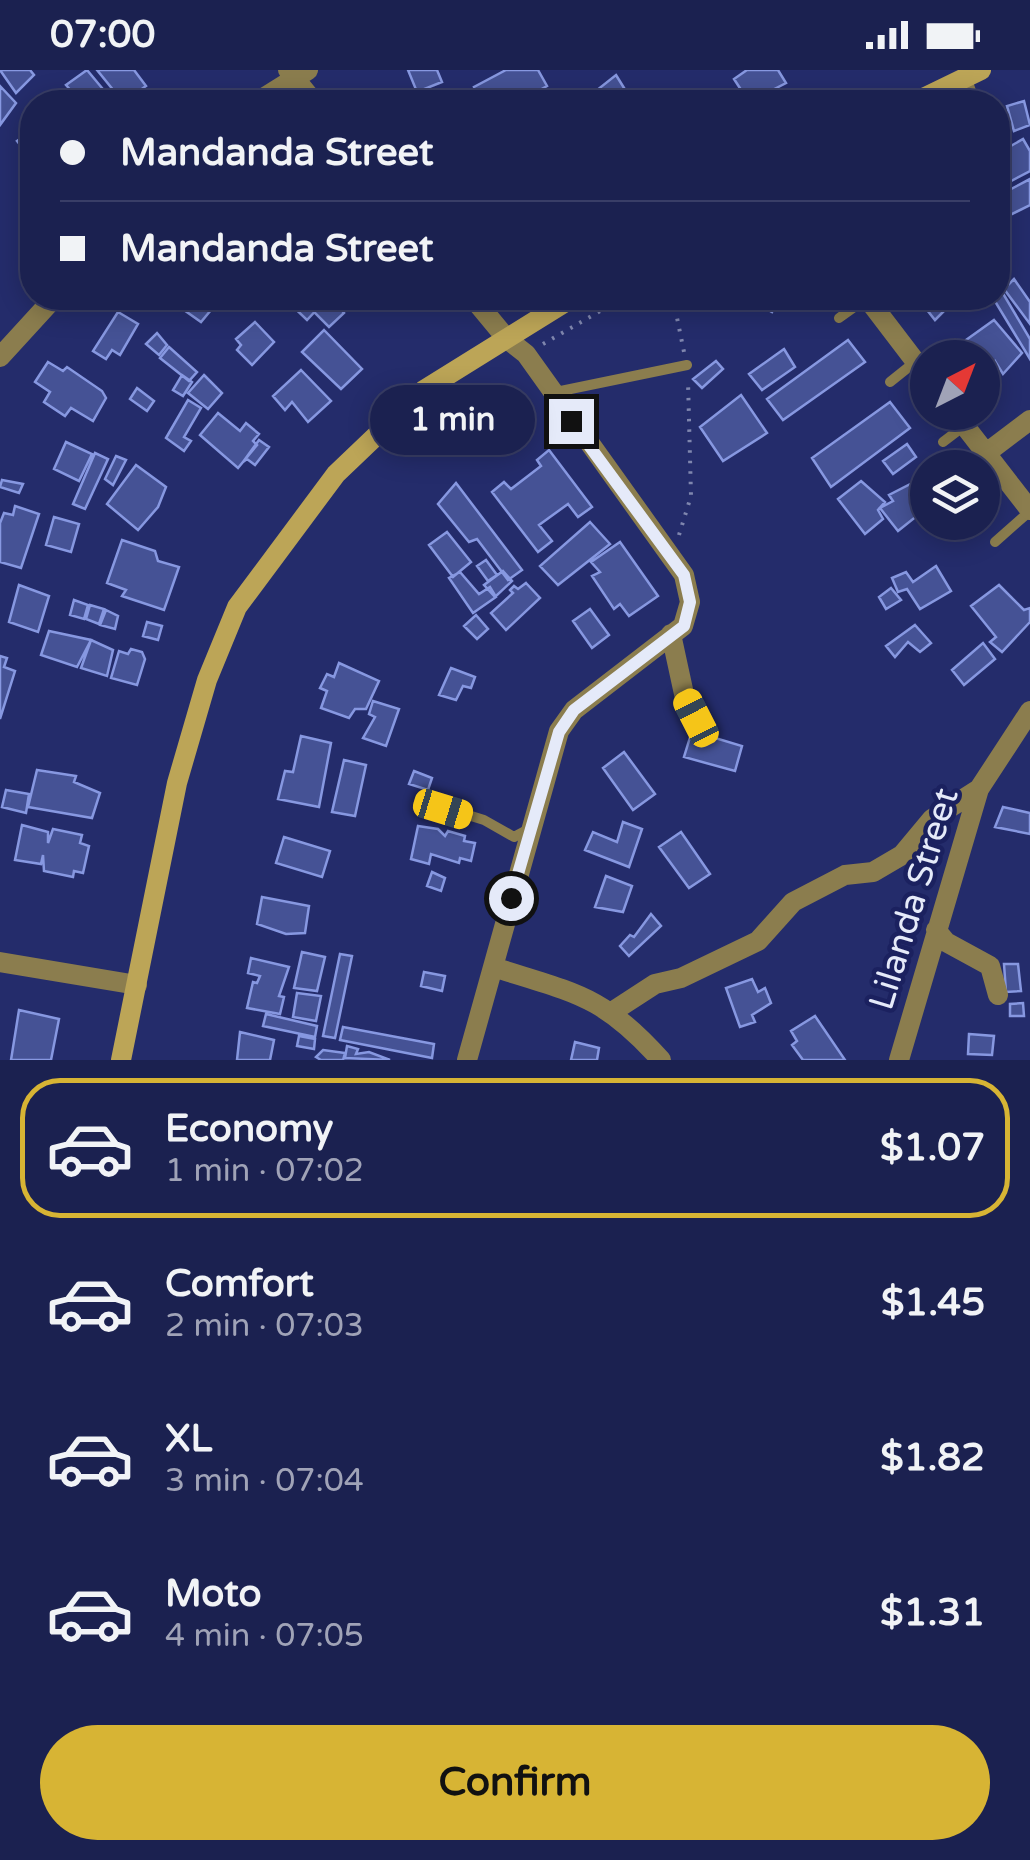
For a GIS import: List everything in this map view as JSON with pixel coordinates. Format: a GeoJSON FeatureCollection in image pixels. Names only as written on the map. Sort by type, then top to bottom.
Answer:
{"type":"FeatureCollection","features":[{"type":"Feature","properties":{"kind":"main road"},"geometry":{"type":"LineString","coordinates":[[941,90],[974,74]]}},
{"type":"Feature","properties":{"kind":"main road"},"geometry":{"type":"LineString","coordinates":[[121,1060],[177,783],[206,680],[237,608],[336,474],[424,390],[552,310]]}},
{"type":"Feature","properties":{"kind":"street"},"geometry":{"type":"LineString","coordinates":[[274,90],[297,73]]}},
{"type":"Feature","properties":{"kind":"street"},"geometry":{"type":"LineString","coordinates":[[0,358],[43,310]]}},
{"type":"Feature","properties":{"kind":"street"},"geometry":{"type":"LineString","coordinates":[[467,1060],[547,763],[569,716],[684,626],[690,602],[684,575],[550,393],[526,354],[506,338],[483,310]]}},
{"type":"Feature","properties":{"kind":"street"},"geometry":{"type":"LineString","coordinates":[[877,310],[910,354]]}},
{"type":"Feature","properties":{"kind":"street"},"geometry":{"type":"LineString","coordinates":[[990,450],[1030,420]]}},
{"type":"Feature","properties":{"kind":"street"},"geometry":{"type":"LineString","coordinates":[[1000,473],[1030,510]]}},
{"type":"Feature","properties":{"kind":"street"},"geometry":{"type":"LineString","coordinates":[[672,634],[684,694],[698,724]]}},
{"type":"Feature","properties":{"kind":"street","name":"Lilanda Street"},"geometry":{"type":"LineString","coordinates":[[899,1060],[978,789],[1030,710]]}},
{"type":"Feature","properties":{"kind":"street"},"geometry":{"type":"LineString","coordinates":[[612,1012],[654,984],[680,978],[758,941],[793,902],[846,876],[873,872],[902,855],[932,818],[978,789]]}},
{"type":"Feature","properties":{"kind":"street"},"geometry":{"type":"LineString","coordinates":[[936,930],[946,942],[990,966],[998,995]]}},
{"type":"Feature","properties":{"kind":"street"},"geometry":{"type":"LineString","coordinates":[[0,962],[138,985]]}},
{"type":"Feature","properties":{"kind":"street"},"geometry":{"type":"LineString","coordinates":[[493,968],[595,999],[661,1060]]}},
{"type":"Feature","properties":{"kind":"lane"},"geometry":{"type":"LineString","coordinates":[[839,318],[851,310]]}},
{"type":"Feature","properties":{"kind":"lane"},"geometry":{"type":"LineString","coordinates":[[550,393],[687,365]]}},
{"type":"Feature","properties":{"kind":"lane"},"geometry":{"type":"LineString","coordinates":[[890,382],[910,376]]}},
{"type":"Feature","properties":{"kind":"lane"},"geometry":{"type":"LineString","coordinates":[[943,442],[951,430]]}},
{"type":"Feature","properties":{"kind":"lane"},"geometry":{"type":"LineString","coordinates":[[996,542],[1030,510]]}},
{"type":"Feature","properties":{"kind":"lane"},"geometry":{"type":"LineString","coordinates":[[434,804],[484,820],[514,837],[530,828]]}},
{"type":"Feature","properties":{"kind":"path"},"geometry":{"type":"LineString","coordinates":[[526,354],[603,310]]}},
{"type":"Feature","properties":{"kind":"path"},"geometry":{"type":"LineString","coordinates":[[672,560],[691,496],[687,365],[676,310]]}},
{"type":"Feature","properties":{"kind":"building"},"geometry":{"type":"Polygon","coordinates":[[[0,70],[30,70],[34,75],[16,93],[0,70]]]}},
{"type":"Feature","properties":{"kind":"building"},"geometry":{"type":"Polygon","coordinates":[[[87,70],[104,90],[70,90],[66,85],[87,70]]]}},
{"type":"Feature","properties":{"kind":"building"},"geometry":{"type":"Polygon","coordinates":[[[97,70],[134,70],[146,86],[140,90],[113,90],[97,70]]]}},
{"type":"Feature","properties":{"kind":"building"},"geometry":{"type":"Polygon","coordinates":[[[408,70],[437,70],[442,82],[416,90],[408,70]]]}},
{"type":"Feature","properties":{"kind":"building"},"geometry":{"type":"Polygon","coordinates":[[[506,70],[538,70],[547,86],[540,90],[474,87],[506,70]]]}},
{"type":"Feature","properties":{"kind":"building"},"geometry":{"type":"Polygon","coordinates":[[[747,70],[778,70],[786,83],[772,90],[741,90],[734,79],[747,70]]]}},
{"type":"Feature","properties":{"kind":"building"},"geometry":{"type":"Polygon","coordinates":[[[616,75],[625,90],[597,90],[616,75]]]}},
{"type":"Feature","properties":{"kind":"building"},"geometry":{"type":"Polygon","coordinates":[[[0,86],[16,103],[0,125],[0,86]]]}},
{"type":"Feature","properties":{"kind":"building"},"geometry":{"type":"Polygon","coordinates":[[[1024,101],[1030,125],[1014,131],[1010,105],[1024,101]]]}},
{"type":"Feature","properties":{"kind":"building"},"geometry":{"type":"Polygon","coordinates":[[[1023,139],[1030,151],[1030,171],[1010,182],[1010,146],[1023,139]]]}},
{"type":"Feature","properties":{"kind":"building"},"geometry":{"type":"Polygon","coordinates":[[[1030,179],[1030,205],[1010,215],[1010,190],[1030,179]]]}},
{"type":"Feature","properties":{"kind":"building"},"geometry":{"type":"Polygon","coordinates":[[[1014,279],[1030,302],[1030,324],[1010,297],[1010,283],[1014,279]]]}},
{"type":"Feature","properties":{"kind":"building"},"geometry":{"type":"Polygon","coordinates":[[[1010,305],[1030,339],[1030,359],[1000,310],[1010,310],[1010,305]]]}},
{"type":"Feature","properties":{"kind":"building"},"geometry":{"type":"Polygon","coordinates":[[[184,310],[211,310],[201,322],[184,310]]]}},
{"type":"Feature","properties":{"kind":"building"},"geometry":{"type":"Polygon","coordinates":[[[297,310],[316,310],[307,320],[297,310]]]}},
{"type":"Feature","properties":{"kind":"building"},"geometry":{"type":"Polygon","coordinates":[[[341,310],[344,313],[329,327],[313,311],[341,310]]]}},
{"type":"Feature","properties":{"kind":"building"},"geometry":{"type":"Polygon","coordinates":[[[927,310],[945,310],[935,320],[927,310]]]}},
{"type":"Feature","properties":{"kind":"building"},"geometry":{"type":"Polygon","coordinates":[[[118,312],[138,324],[120,355],[112,350],[106,359],[93,351],[118,312]]]}},
{"type":"Feature","properties":{"kind":"building"},"geometry":{"type":"Polygon","coordinates":[[[994,320],[1022,353],[1003,374],[1000,340],[966,340],[994,320]]]}},
{"type":"Feature","properties":{"kind":"building"},"geometry":{"type":"Polygon","coordinates":[[[255,322],[274,342],[252,365],[237,350],[241,345],[236,339],[255,322]]]}},
{"type":"Feature","properties":{"kind":"building"},"geometry":{"type":"Polygon","coordinates":[[[324,330],[362,369],[341,389],[302,352],[324,330]]]}},
{"type":"Feature","properties":{"kind":"building"},"geometry":{"type":"Polygon","coordinates":[[[157,333],[167,345],[159,355],[146,344],[157,333]]]}},
{"type":"Feature","properties":{"kind":"building"},"geometry":{"type":"Polygon","coordinates":[[[848,340],[865,362],[783,420],[767,399],[848,340]]]}},
{"type":"Feature","properties":{"kind":"building"},"geometry":{"type":"Polygon","coordinates":[[[169,347],[197,372],[189,381],[160,358],[169,347]]]}},
{"type":"Feature","properties":{"kind":"building"},"geometry":{"type":"Polygon","coordinates":[[[784,349],[795,367],[762,390],[749,374],[784,349]]]}},
{"type":"Feature","properties":{"kind":"building"},"geometry":{"type":"Polygon","coordinates":[[[716,361],[723,369],[702,388],[693,379],[716,361]]]}},
{"type":"Feature","properties":{"kind":"building"},"geometry":{"type":"Polygon","coordinates":[[[48,362],[63,371],[67,367],[102,391],[106,398],[93,421],[71,408],[65,416],[44,402],[50,392],[35,382],[48,362]]]}},
{"type":"Feature","properties":{"kind":"building"},"geometry":{"type":"Polygon","coordinates":[[[301,370],[331,401],[308,422],[292,402],[285,410],[273,396],[301,370]]]}},
{"type":"Feature","properties":{"kind":"building"},"geometry":{"type":"Polygon","coordinates":[[[182,375],[192,382],[183,396],[173,390],[182,375]]]}},
{"type":"Feature","properties":{"kind":"building"},"geometry":{"type":"Polygon","coordinates":[[[204,375],[222,393],[208,409],[188,393],[204,375]]]}},
{"type":"Feature","properties":{"kind":"building"},"geometry":{"type":"Polygon","coordinates":[[[137,388],[154,401],[147,411],[130,399],[137,388]]]}},
{"type":"Feature","properties":{"kind":"building"},"geometry":{"type":"Polygon","coordinates":[[[741,395],[767,433],[723,461],[700,427],[741,395]]]}},
{"type":"Feature","properties":{"kind":"building"},"geometry":{"type":"Polygon","coordinates":[[[188,400],[201,408],[184,437],[191,441],[184,451],[166,438],[188,400]]]}},
{"type":"Feature","properties":{"kind":"building"},"geometry":{"type":"Polygon","coordinates":[[[890,402],[910,428],[831,487],[812,458],[890,402]]]}},
{"type":"Feature","properties":{"kind":"building"},"geometry":{"type":"Polygon","coordinates":[[[218,413],[240,431],[246,423],[259,434],[253,441],[257,445],[238,468],[200,435],[218,413]]]}},
{"type":"Feature","properties":{"kind":"building"},"geometry":{"type":"Polygon","coordinates":[[[259,440],[269,447],[255,465],[247,459],[243,462],[259,440]]]}},
{"type":"Feature","properties":{"kind":"building"},"geometry":{"type":"Polygon","coordinates":[[[66,442],[92,454],[79,481],[54,469],[66,442]]]}},
{"type":"Feature","properties":{"kind":"building"},"geometry":{"type":"Polygon","coordinates":[[[907,444],[911,450],[910,461],[893,474],[883,461],[907,444]]]}},
{"type":"Feature","properties":{"kind":"building"},"geometry":{"type":"Polygon","coordinates":[[[549,450],[592,507],[578,517],[568,504],[539,525],[552,541],[538,552],[492,492],[504,482],[511,489],[541,466],[537,460],[549,450]]]}},
{"type":"Feature","properties":{"kind":"building"},"geometry":{"type":"Polygon","coordinates":[[[95,453],[108,459],[85,509],[73,504],[95,453]]]}},
{"type":"Feature","properties":{"kind":"building"},"geometry":{"type":"Polygon","coordinates":[[[116,456],[126,460],[113,485],[105,479],[116,456]]]}},
{"type":"Feature","properties":{"kind":"building"},"geometry":{"type":"Polygon","coordinates":[[[136,465],[166,487],[158,507],[138,530],[107,504],[136,465]]]}},
{"type":"Feature","properties":{"kind":"building"},"geometry":{"type":"Polygon","coordinates":[[[2,480],[23,484],[19,493],[0,487],[2,480]]]}},
{"type":"Feature","properties":{"kind":"building"},"geometry":{"type":"Polygon","coordinates":[[[861,481],[885,502],[878,510],[883,519],[865,534],[838,499],[861,481]]]}},
{"type":"Feature","properties":{"kind":"building"},"geometry":{"type":"Polygon","coordinates":[[[456,483],[522,570],[508,580],[477,539],[469,542],[438,504],[456,483]]]}},
{"type":"Feature","properties":{"kind":"building"},"geometry":{"type":"Polygon","coordinates":[[[910,484],[910,521],[898,531],[880,508],[893,501],[889,495],[910,484]]]}},
{"type":"Feature","properties":{"kind":"building"},"geometry":{"type":"Polygon","coordinates":[[[15,506],[39,514],[21,568],[0,562],[0,523],[4,513],[13,515],[15,506]]]}},
{"type":"Feature","properties":{"kind":"building"},"geometry":{"type":"Polygon","coordinates":[[[54,517],[79,524],[71,552],[46,545],[54,517]]]}},
{"type":"Feature","properties":{"kind":"building"},"geometry":{"type":"Polygon","coordinates":[[[590,522],[610,544],[558,585],[540,566],[590,522]]]}},
{"type":"Feature","properties":{"kind":"building"},"geometry":{"type":"Polygon","coordinates":[[[447,532],[471,562],[453,577],[429,545],[447,532]]]}},
{"type":"Feature","properties":{"kind":"building"},"geometry":{"type":"Polygon","coordinates":[[[122,540],[155,551],[158,561],[179,567],[164,610],[122,596],[126,590],[107,583],[122,540]]]}},
{"type":"Feature","properties":{"kind":"building"},"geometry":{"type":"Polygon","coordinates":[[[620,542],[658,596],[629,616],[620,604],[614,609],[592,576],[600,572],[591,562],[620,542]]]}},
{"type":"Feature","properties":{"kind":"building"},"geometry":{"type":"Polygon","coordinates":[[[486,560],[497,575],[488,581],[477,566],[486,560]]]}},
{"type":"Feature","properties":{"kind":"building"},"geometry":{"type":"Polygon","coordinates":[[[936,566],[951,591],[920,609],[907,589],[898,592],[892,578],[906,572],[913,582],[936,566]]]}},
{"type":"Feature","properties":{"kind":"building"},"geometry":{"type":"Polygon","coordinates":[[[503,571],[512,581],[495,597],[484,585],[503,571]]]}},
{"type":"Feature","properties":{"kind":"building"},"geometry":{"type":"Polygon","coordinates":[[[460,572],[479,594],[490,587],[496,597],[473,613],[449,578],[460,572]]]}},
{"type":"Feature","properties":{"kind":"building"},"geometry":{"type":"Polygon","coordinates":[[[526,583],[540,598],[506,630],[491,613],[513,593],[510,590],[514,586],[518,589],[526,583]]]}},
{"type":"Feature","properties":{"kind":"building"},"geometry":{"type":"Polygon","coordinates":[[[19,585],[49,596],[38,632],[9,622],[19,585]]]}},
{"type":"Feature","properties":{"kind":"building"},"geometry":{"type":"Polygon","coordinates":[[[999,585],[1024,610],[1030,608],[1030,622],[1002,652],[990,642],[996,637],[971,606],[999,585]]]}},
{"type":"Feature","properties":{"kind":"building"},"geometry":{"type":"Polygon","coordinates":[[[891,588],[901,600],[886,609],[879,597],[891,588]]]}},
{"type":"Feature","properties":{"kind":"building"},"geometry":{"type":"Polygon","coordinates":[[[74,600],[88,605],[84,619],[70,615],[74,600]]]}},
{"type":"Feature","properties":{"kind":"building"},"geometry":{"type":"Polygon","coordinates":[[[90,605],[104,609],[99,624],[86,619],[90,605]]]}},
{"type":"Feature","properties":{"kind":"building"},"geometry":{"type":"Polygon","coordinates":[[[590,609],[609,635],[592,648],[573,621],[590,609]]]}},
{"type":"Feature","properties":{"kind":"building"},"geometry":{"type":"Polygon","coordinates":[[[106,610],[118,616],[115,629],[100,625],[106,610]]]}},
{"type":"Feature","properties":{"kind":"building"},"geometry":{"type":"Polygon","coordinates":[[[476,615],[488,629],[477,639],[464,626],[476,615]]]}},
{"type":"Feature","properties":{"kind":"building"},"geometry":{"type":"Polygon","coordinates":[[[147,622],[162,626],[158,640],[143,636],[147,622]]]}},
{"type":"Feature","properties":{"kind":"building"},"geometry":{"type":"Polygon","coordinates":[[[915,625],[931,643],[920,652],[908,642],[895,657],[886,646],[915,625]]]}},
{"type":"Feature","properties":{"kind":"building"},"geometry":{"type":"Polygon","coordinates":[[[49,631],[91,640],[77,667],[41,655],[49,631]]]}},
{"type":"Feature","properties":{"kind":"building"},"geometry":{"type":"Polygon","coordinates":[[[91,640],[113,650],[107,676],[81,668],[91,640]]]}},
{"type":"Feature","properties":{"kind":"building"},"geometry":{"type":"Polygon","coordinates":[[[983,643],[995,659],[964,685],[952,670],[983,643]]]}},
{"type":"Feature","properties":{"kind":"building"},"geometry":{"type":"Polygon","coordinates":[[[131,649],[142,652],[145,659],[137,685],[111,678],[119,651],[128,654],[131,649]]]}},
{"type":"Feature","properties":{"kind":"building"},"geometry":{"type":"Polygon","coordinates":[[[0,656],[7,658],[4,667],[15,671],[0,719],[0,656]]]}},
{"type":"Feature","properties":{"kind":"building"},"geometry":{"type":"Polygon","coordinates":[[[339,663],[379,681],[366,709],[355,709],[349,718],[321,708],[327,691],[320,688],[327,674],[334,677],[339,663]]]}},
{"type":"Feature","properties":{"kind":"building"},"geometry":{"type":"Polygon","coordinates":[[[451,668],[475,677],[471,688],[463,686],[456,700],[439,695],[451,668]]]}},
{"type":"Feature","properties":{"kind":"building"},"geometry":{"type":"Polygon","coordinates":[[[373,701],[399,709],[386,746],[363,738],[375,717],[369,714],[373,701]]]}},
{"type":"Feature","properties":{"kind":"building"},"geometry":{"type":"Polygon","coordinates":[[[692,731],[742,746],[735,771],[684,757],[692,731]]]}},
{"type":"Feature","properties":{"kind":"building"},"geometry":{"type":"Polygon","coordinates":[[[301,736],[331,743],[319,807],[278,799],[285,771],[293,772],[301,736]]]}},
{"type":"Feature","properties":{"kind":"building"},"geometry":{"type":"Polygon","coordinates":[[[624,752],[655,794],[633,810],[603,768],[624,752]]]}},
{"type":"Feature","properties":{"kind":"building"},"geometry":{"type":"Polygon","coordinates":[[[344,760],[366,765],[355,816],[332,812],[344,760]]]}},
{"type":"Feature","properties":{"kind":"building"},"geometry":{"type":"Polygon","coordinates":[[[37,770],[76,776],[74,782],[100,793],[92,818],[28,807],[37,770]]]}},
{"type":"Feature","properties":{"kind":"building"},"geometry":{"type":"Polygon","coordinates":[[[414,771],[432,778],[428,790],[409,784],[414,771]]]}},
{"type":"Feature","properties":{"kind":"building"},"geometry":{"type":"Polygon","coordinates":[[[6,790],[29,794],[26,813],[2,807],[6,790]]]}},
{"type":"Feature","properties":{"kind":"building"},"geometry":{"type":"Polygon","coordinates":[[[1003,807],[1030,813],[1030,834],[995,827],[1003,807]]]}},
{"type":"Feature","properties":{"kind":"building"},"geometry":{"type":"Polygon","coordinates":[[[623,822],[642,829],[629,867],[585,850],[593,832],[617,842],[623,822]]]}},
{"type":"Feature","properties":{"kind":"building"},"geometry":{"type":"Polygon","coordinates":[[[22,825],[48,832],[48,843],[53,829],[82,835],[80,843],[89,846],[83,873],[74,871],[73,877],[44,871],[43,855],[41,864],[15,860],[22,825]]]}},
{"type":"Feature","properties":{"kind":"building"},"geometry":{"type":"Polygon","coordinates":[[[418,826],[438,829],[445,836],[448,831],[465,836],[464,841],[475,843],[471,861],[460,858],[459,863],[431,854],[429,864],[411,859],[418,826]]]}},
{"type":"Feature","properties":{"kind":"building"},"geometry":{"type":"Polygon","coordinates":[[[681,832],[710,874],[689,888],[659,847],[681,832]]]}},
{"type":"Feature","properties":{"kind":"building"},"geometry":{"type":"Polygon","coordinates":[[[284,837],[330,851],[322,877],[276,863],[284,837]]]}},
{"type":"Feature","properties":{"kind":"building"},"geometry":{"type":"Polygon","coordinates":[[[432,872],[445,878],[441,891],[427,886],[432,872]]]}},
{"type":"Feature","properties":{"kind":"building"},"geometry":{"type":"Polygon","coordinates":[[[606,876],[632,886],[623,912],[595,907],[606,876]]]}},
{"type":"Feature","properties":{"kind":"building"},"geometry":{"type":"Polygon","coordinates":[[[262,897],[309,906],[305,933],[286,934],[257,924],[262,897]]]}},
{"type":"Feature","properties":{"kind":"building"},"geometry":{"type":"Polygon","coordinates":[[[651,914],[661,926],[629,956],[620,946],[630,935],[634,937],[651,914]]]}},
{"type":"Feature","properties":{"kind":"building"},"geometry":{"type":"Polygon","coordinates":[[[302,952],[325,957],[317,991],[294,988],[302,952]]]}},
{"type":"Feature","properties":{"kind":"building"},"geometry":{"type":"Polygon","coordinates":[[[340,954],[352,956],[335,1038],[323,1036],[340,954]]]}},
{"type":"Feature","properties":{"kind":"building"},"geometry":{"type":"Polygon","coordinates":[[[251,958],[289,967],[279,996],[284,997],[280,1014],[247,1008],[253,982],[257,983],[260,976],[248,973],[251,958]]]}},
{"type":"Feature","properties":{"kind":"building"},"geometry":{"type":"Polygon","coordinates":[[[1004,964],[1018,964],[1021,991],[1006,992],[1004,964]]]}},
{"type":"Feature","properties":{"kind":"building"},"geometry":{"type":"Polygon","coordinates":[[[424,972],[445,976],[442,991],[421,986],[424,972]]]}},
{"type":"Feature","properties":{"kind":"building"},"geometry":{"type":"Polygon","coordinates":[[[752,979],[758,992],[765,988],[771,1003],[752,1015],[755,1022],[740,1027],[726,988],[752,979]]]}},
{"type":"Feature","properties":{"kind":"building"},"geometry":{"type":"Polygon","coordinates":[[[297,993],[321,996],[316,1021],[293,1017],[297,993]]]}},
{"type":"Feature","properties":{"kind":"building"},"geometry":{"type":"Polygon","coordinates":[[[1023,1003],[1024,1016],[1010,1016],[1010,1004],[1023,1003]]]}},
{"type":"Feature","properties":{"kind":"building"},"geometry":{"type":"Polygon","coordinates":[[[19,1010],[59,1019],[51,1060],[11,1060],[19,1010]]]}},
{"type":"Feature","properties":{"kind":"building"},"geometry":{"type":"Polygon","coordinates":[[[266,1014],[317,1026],[315,1037],[263,1026],[266,1014]]]}},
{"type":"Feature","properties":{"kind":"building"},"geometry":{"type":"Polygon","coordinates":[[[815,1016],[845,1060],[803,1060],[792,1045],[797,1041],[791,1031],[815,1016]]]}},
{"type":"Feature","properties":{"kind":"building"},"geometry":{"type":"Polygon","coordinates":[[[343,1027],[434,1044],[432,1058],[340,1040],[343,1027]]]}},
{"type":"Feature","properties":{"kind":"building"},"geometry":{"type":"Polygon","coordinates":[[[240,1032],[274,1040],[270,1060],[237,1060],[240,1032]]]}},
{"type":"Feature","properties":{"kind":"building"},"geometry":{"type":"Polygon","coordinates":[[[969,1034],[994,1036],[992,1055],[968,1054],[969,1034]]]}},
{"type":"Feature","properties":{"kind":"building"},"geometry":{"type":"Polygon","coordinates":[[[299,1036],[315,1039],[314,1049],[297,1046],[299,1036]]]}},
{"type":"Feature","properties":{"kind":"building"},"geometry":{"type":"Polygon","coordinates":[[[575,1042],[599,1048],[597,1060],[571,1060],[575,1042]]]}},
{"type":"Feature","properties":{"kind":"building"},"geometry":{"type":"Polygon","coordinates":[[[347,1046],[358,1049],[356,1054],[369,1052],[390,1060],[345,1058],[347,1046]]]}},
{"type":"Feature","properties":{"kind":"building"},"geometry":{"type":"Polygon","coordinates":[[[323,1050],[345,1053],[343,1060],[316,1057],[323,1050]]]}},
{"type":"Feature","properties":{"kind":"route"},"geometry":{"type":"LineString","coordinates":[[511,898],[559,732],[574,710],[634,660],[684,626],[690,602],[684,575],[571,421]]}}]}
